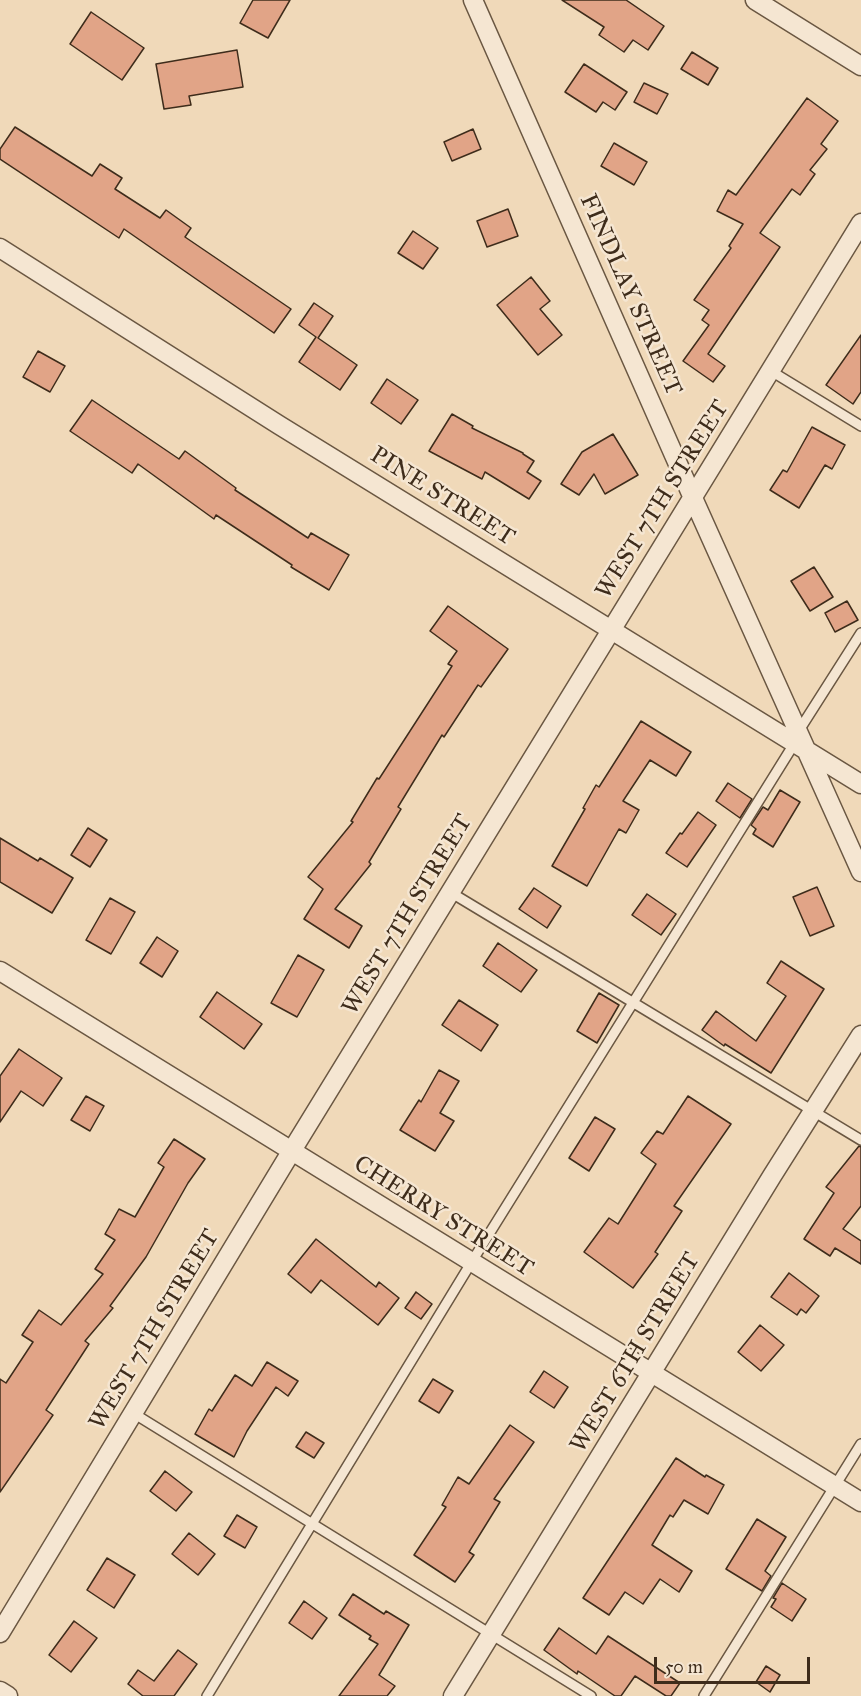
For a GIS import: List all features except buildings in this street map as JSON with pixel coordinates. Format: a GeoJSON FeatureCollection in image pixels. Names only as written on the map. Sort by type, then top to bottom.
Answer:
{"type":"FeatureCollection","features":[{"type":"Feature","properties":{"kind":"street","name":"FINDLAY STREET"},"geometry":{"type":"LineString","coordinates":[[473,0],[800,743],[861,872]]}},
{"type":"Feature","properties":{"kind":"street"},"geometry":{"type":"LineString","coordinates":[[755,0],[861,66]]}},
{"type":"Feature","properties":{"kind":"street","name":"WEST 7TH STREET"},"geometry":{"type":"LineString","coordinates":[[0,1634],[291,1152],[861,223]]}},
{"type":"Feature","properties":{"kind":"street","name":"PINE STREET"},"geometry":{"type":"LineString","coordinates":[[0,248],[279,424],[800,743],[861,784]]}},
{"type":"Feature","properties":{"kind":"street","name":"CHERRY STREET"},"geometry":{"type":"LineString","coordinates":[[0,972],[861,1502]]}},
{"type":"Feature","properties":{"kind":"street","name":"WEST 6TH STREET"},"geometry":{"type":"LineString","coordinates":[[453,1696],[861,1035]]}},
{"type":"Feature","properties":{"kind":"street"},"geometry":{"type":"LineString","coordinates":[[0,1691],[8,1696]]}},
{"type":"Feature","properties":{"kind":"lane"},"geometry":{"type":"LineString","coordinates":[[771,371],[861,426]]}},
{"type":"Feature","properties":{"kind":"lane"},"geometry":{"type":"LineString","coordinates":[[207,1696],[633,1002],[800,743],[861,633]]}},
{"type":"Feature","properties":{"kind":"lane"},"geometry":{"type":"LineString","coordinates":[[450,892],[861,1140]]}},
{"type":"Feature","properties":{"kind":"lane"},"geometry":{"type":"LineString","coordinates":[[133,1413],[591,1696]]}},
{"type":"Feature","properties":{"kind":"lane"},"geometry":{"type":"LineString","coordinates":[[704,1696],[861,1444]]}}]}
